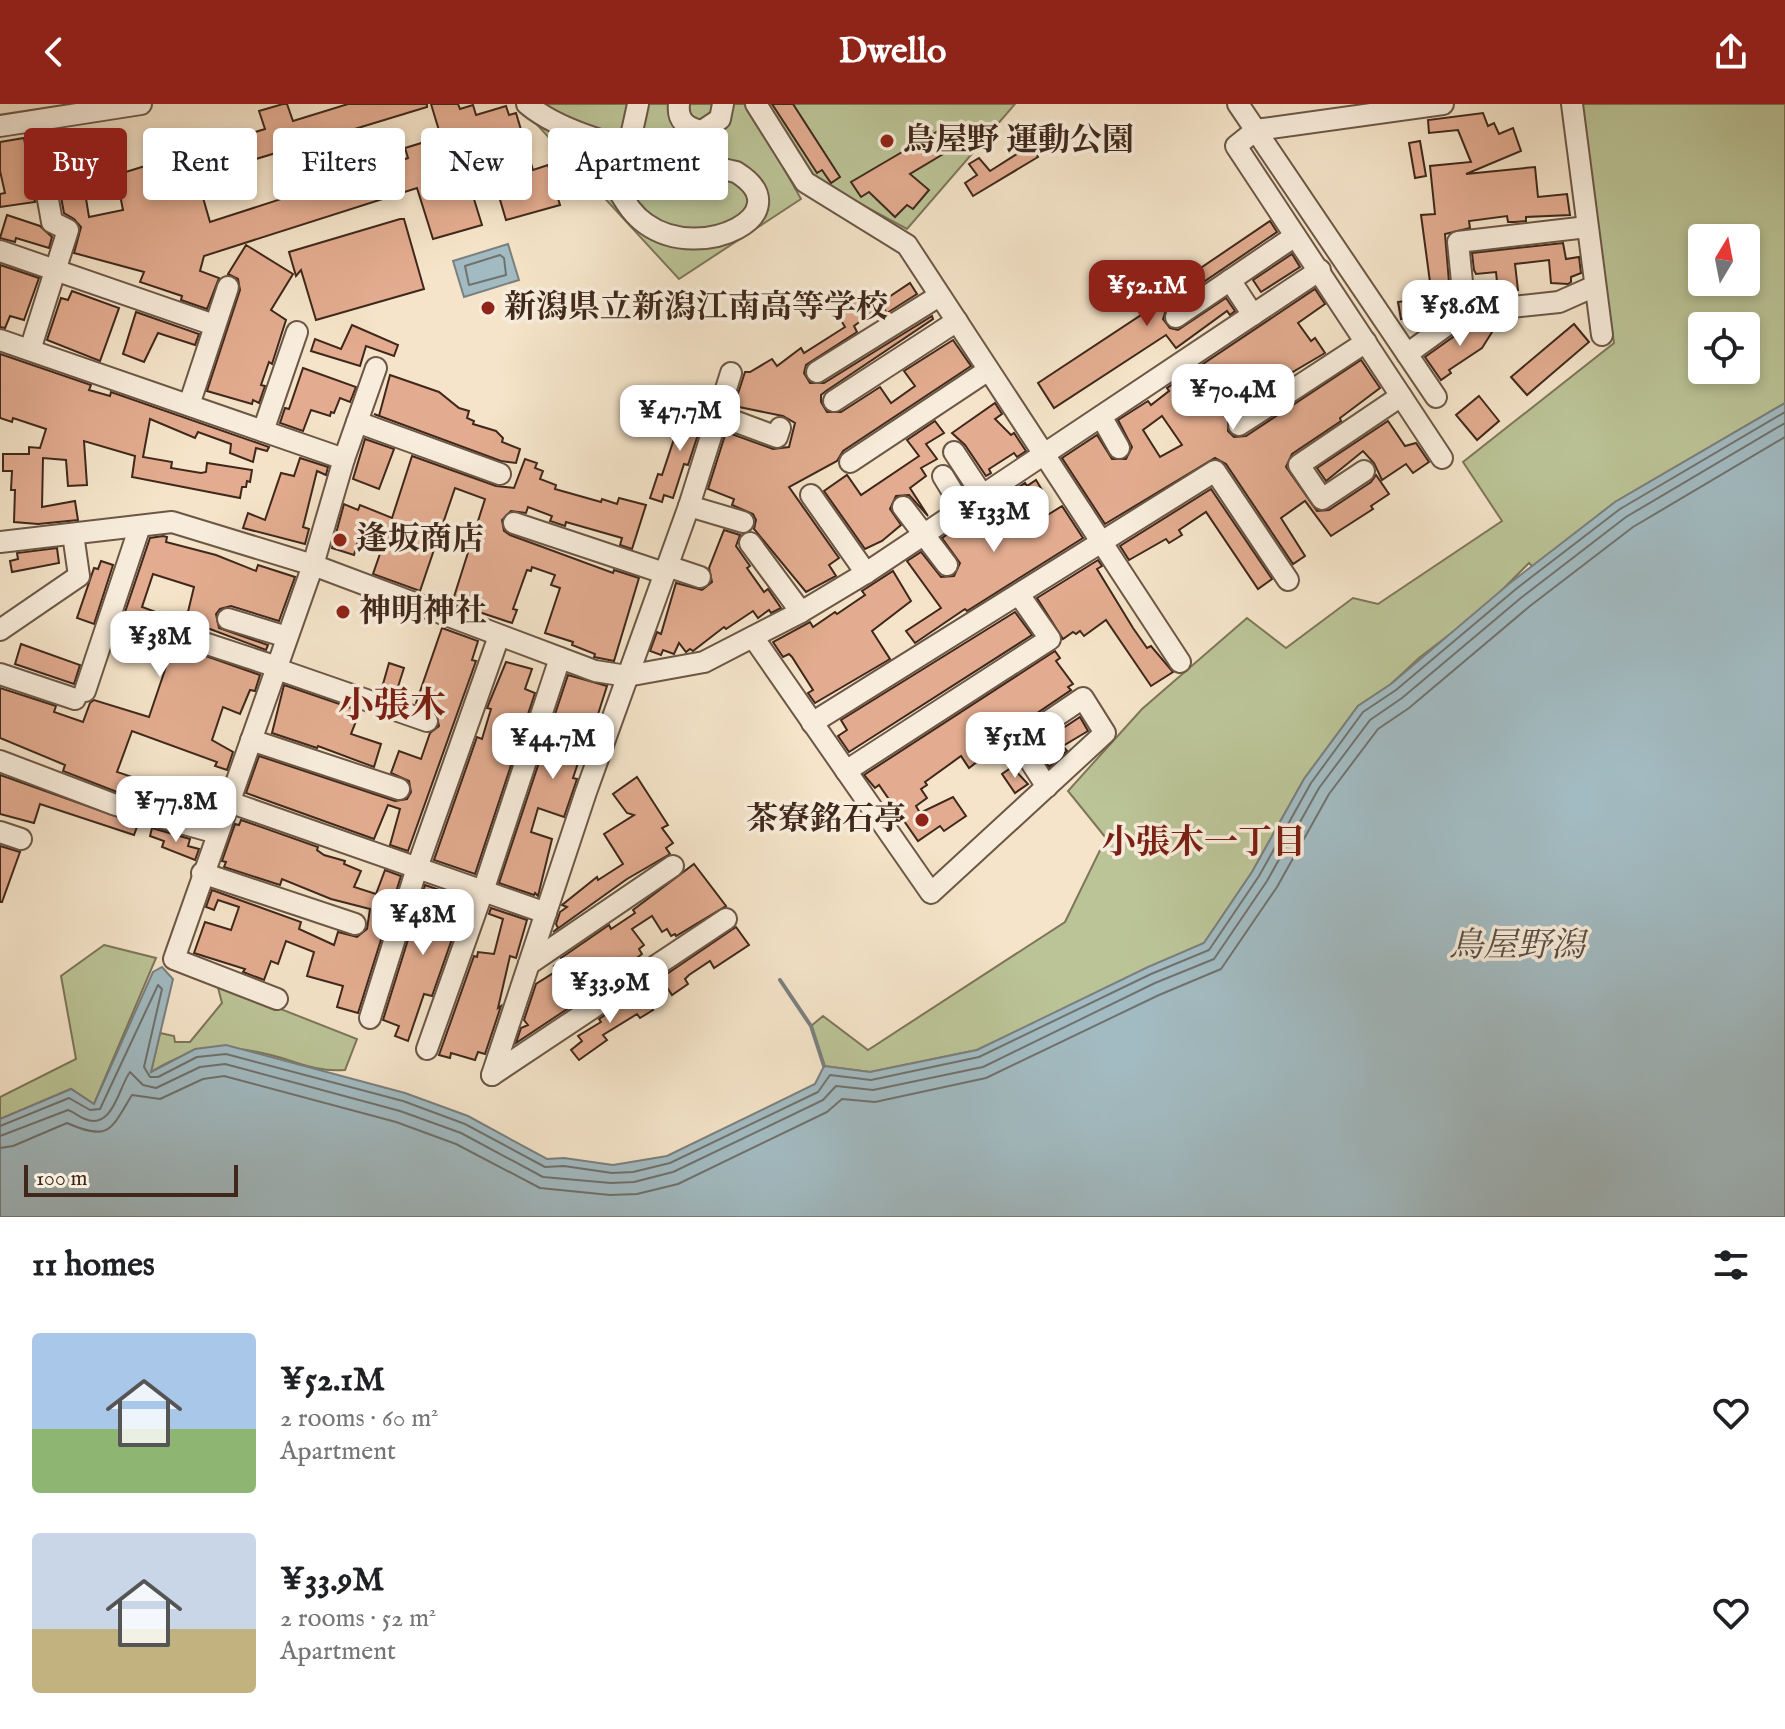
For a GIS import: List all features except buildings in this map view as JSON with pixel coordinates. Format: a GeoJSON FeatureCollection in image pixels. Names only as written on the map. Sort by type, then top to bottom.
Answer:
{"type":"FeatureCollection","features":[{"type":"Feature","properties":{"kind":"street"},"geometry":{"type":"LineString","coordinates":[[0,126],[47,114],[141,104]]}},
{"type":"Feature","properties":{"kind":"street"},"geometry":{"type":"LineString","coordinates":[[632,128],[638,104]]}},
{"type":"Feature","properties":{"kind":"street"},"geometry":{"type":"LineString","coordinates":[[679,104],[682,122],[690,129],[702,131],[720,119],[723,104]]}},
{"type":"Feature","properties":{"kind":"street"},"geometry":{"type":"LineString","coordinates":[[756,104],[805,182],[907,245],[1180,662]]}},
{"type":"Feature","properties":{"kind":"street"},"geometry":{"type":"LineString","coordinates":[[1238,104],[1436,397]]}},
{"type":"Feature","properties":{"kind":"street"},"geometry":{"type":"LineString","coordinates":[[1442,458],[1236,146],[1256,130],[1443,104]]}},
{"type":"Feature","properties":{"kind":"street"},"geometry":{"type":"LineString","coordinates":[[1572,104],[1602,335]]}},
{"type":"Feature","properties":{"kind":"street"},"geometry":{"type":"LineString","coordinates":[[534,107],[565,128]]}},
{"type":"Feature","properties":{"kind":"street"},"geometry":{"type":"LineString","coordinates":[[30,350],[68,230],[52,222],[47,114]]}},
{"type":"Feature","properties":{"kind":"street"},"geometry":{"type":"LineString","coordinates":[[628,146],[736,172],[751,182],[757,193],[751,220],[740,228],[709,240],[685,238],[648,226],[632,212],[618,190],[628,146]]}},
{"type":"Feature","properties":{"kind":"street"},"geometry":{"type":"LineString","coordinates":[[1465,312],[1458,242],[1587,227]]}},
{"type":"Feature","properties":{"kind":"street"},"geometry":{"type":"LineString","coordinates":[[1176,317],[1295,236]]}},
{"type":"Feature","properties":{"kind":"street"},"geometry":{"type":"LineString","coordinates":[[0,251],[214,325]]}},
{"type":"Feature","properties":{"kind":"street"},"geometry":{"type":"LineString","coordinates":[[0,542],[172,522],[313,565],[595,671],[627,676],[704,662],[801,612],[866,573],[1320,270]]}},
{"type":"Feature","properties":{"kind":"street"},"geometry":{"type":"LineString","coordinates":[[1230,280],[1253,315]]}},
{"type":"Feature","properties":{"kind":"street"},"geometry":{"type":"LineString","coordinates":[[1407,354],[1465,312],[1559,302],[1595,286]]}},
{"type":"Feature","properties":{"kind":"street"},"geometry":{"type":"LineString","coordinates":[[189,405],[228,287]]}},
{"type":"Feature","properties":{"kind":"street"},"geometry":{"type":"LineString","coordinates":[[817,372],[939,296]]}},
{"type":"Feature","properties":{"kind":"street"},"geometry":{"type":"LineString","coordinates":[[834,401],[957,321]]}},
{"type":"Feature","properties":{"kind":"street"},"geometry":{"type":"LineString","coordinates":[[263,431],[297,332]]}},
{"type":"Feature","properties":{"kind":"street"},"geometry":{"type":"LineString","coordinates":[[0,340],[344,459]]}},
{"type":"Feature","properties":{"kind":"street"},"geometry":{"type":"LineString","coordinates":[[1239,425],[1366,342]]}},
{"type":"Feature","properties":{"kind":"street"},"geometry":{"type":"LineString","coordinates":[[277,999],[174,959],[313,565],[344,459],[376,368]]}},
{"type":"Feature","properties":{"kind":"street"},"geometry":{"type":"LineString","coordinates":[[850,462],[987,371]]}},
{"type":"Feature","properties":{"kind":"street"},"geometry":{"type":"LineString","coordinates":[[726,919],[492,1075],[627,676],[689,506],[731,373]]}},
{"type":"Feature","properties":{"kind":"street"},"geometry":{"type":"LineString","coordinates":[[1364,471],[1322,499],[1299,465],[1401,396]]}},
{"type":"Feature","properties":{"kind":"street"},"geometry":{"type":"LineString","coordinates":[[718,415],[777,437],[780,428]]}},
{"type":"Feature","properties":{"kind":"street"},"geometry":{"type":"LineString","coordinates":[[1102,418],[1119,448]]}},
{"type":"Feature","properties":{"kind":"street"},"geometry":{"type":"LineString","coordinates":[[357,422],[500,474]]}},
{"type":"Feature","properties":{"kind":"street"},"geometry":{"type":"LineString","coordinates":[[954,452],[983,496]]}},
{"type":"Feature","properties":{"kind":"street"},"geometry":{"type":"LineString","coordinates":[[812,723],[1020,596],[1101,541],[1215,471],[1288,580]]}},
{"type":"Feature","properties":{"kind":"street"},"geometry":{"type":"LineString","coordinates":[[943,476],[963,509]]}},
{"type":"Feature","properties":{"kind":"street"},"geometry":{"type":"LineString","coordinates":[[811,495],[866,573]]}},
{"type":"Feature","properties":{"kind":"street"},"geometry":{"type":"LineString","coordinates":[[689,506],[743,522]]}},
{"type":"Feature","properties":{"kind":"street"},"geometry":{"type":"LineString","coordinates":[[903,507],[947,565]]}},
{"type":"Feature","properties":{"kind":"street"},"geometry":{"type":"LineString","coordinates":[[514,523],[665,570],[700,577]]}},
{"type":"Feature","properties":{"kind":"street"},"geometry":{"type":"LineString","coordinates":[[0,674],[80,695],[140,526]]}},
{"type":"Feature","properties":{"kind":"street"},"geometry":{"type":"LineString","coordinates":[[0,630],[79,576],[73,534]]}},
{"type":"Feature","properties":{"kind":"street"},"geometry":{"type":"LineString","coordinates":[[750,543],[801,612]]}},
{"type":"Feature","properties":{"kind":"street"},"geometry":{"type":"LineString","coordinates":[[846,771],[1050,639],[1020,596]]}},
{"type":"Feature","properties":{"kind":"street"},"geometry":{"type":"LineString","coordinates":[[228,619],[287,637]]}},
{"type":"Feature","properties":{"kind":"street"},"geometry":{"type":"LineString","coordinates":[[370,1018],[417,868],[499,636]]}},
{"type":"Feature","properties":{"kind":"street"},"geometry":{"type":"LineString","coordinates":[[753,637],[931,893],[1047,787],[1105,733],[1083,698],[1018,742],[1047,787]]}},
{"type":"Feature","properties":{"kind":"street"},"geometry":{"type":"LineString","coordinates":[[192,639],[427,721]]}},
{"type":"Feature","properties":{"kind":"street"},"geometry":{"type":"LineString","coordinates":[[427,1049],[560,658]]}},
{"type":"Feature","properties":{"kind":"street"},"geometry":{"type":"LineString","coordinates":[[251,740],[399,789]]}},
{"type":"Feature","properties":{"kind":"street"},"geometry":{"type":"LineString","coordinates":[[0,761],[113,804],[217,833]]}},
{"type":"Feature","properties":{"kind":"street"},"geometry":{"type":"LineString","coordinates":[[229,802],[546,913]]}},
{"type":"Feature","properties":{"kind":"street"},"geometry":{"type":"LineString","coordinates":[[0,832],[21,839]]}},
{"type":"Feature","properties":{"kind":"street"},"geometry":{"type":"LineString","coordinates":[[529,964],[673,866]]}},
{"type":"Feature","properties":{"kind":"street"},"geometry":{"type":"LineString","coordinates":[[202,873],[355,924]]}},
{"type":"Feature","properties":{"kind":"green space"},"geometry":{"type":"Polygon","coordinates":[[[518,104],[748,104],[801,199],[679,279],[606,200],[728,200],[728,128],[548,128],[548,137],[518,104]]]}},
{"type":"Feature","properties":{"kind":"green space","name":"鳥屋野 運動公園"},"geometry":{"type":"Polygon","coordinates":[[[767,104],[1015,104],[907,229],[814,179],[767,104]]]}},
{"type":"Feature","properties":{"kind":"green space"},"geometry":{"type":"Polygon","coordinates":[[[1579,104],[1785,104],[1785,403],[1615,502],[1533,567],[1529,563],[1484,608],[1419,658],[1391,684],[1358,706],[1304,779],[1252,872],[1204,943],[977,1050],[870,1072],[824,1066],[811,1026],[823,1016],[868,1050],[1065,922],[1106,838],[1068,791],[1142,709],[1247,618],[1286,648],[1353,598],[1378,604],[1502,521],[1463,462],[1614,343],[1579,104]]]}},
{"type":"Feature","properties":{"kind":"green space"},"geometry":{"type":"Polygon","coordinates":[[[104,945],[156,958],[94,1104],[71,1089],[0,1119],[0,1097],[76,1059],[61,976],[104,945]]]}},
{"type":"Feature","properties":{"kind":"green space"},"geometry":{"type":"Polygon","coordinates":[[[217,984],[357,1039],[345,1070],[315,1068],[248,1050],[216,1048],[185,1055],[151,1072],[160,1033],[174,1036],[175,1042],[190,1042],[222,1003],[217,984]]]}},
{"type":"Feature","properties":{"kind":"water"},"geometry":{"type":"Polygon","coordinates":[[[508,244],[519,280],[464,297],[453,261],[508,244]]]}},
{"type":"Feature","properties":{"kind":"water","name":"鳥屋野潟"},"geometry":{"type":"Polygon","coordinates":[[[1785,403],[1785,1217],[0,1217],[0,1119],[71,1089],[94,1104],[153,972],[162,967],[173,979],[151,1072],[195,1049],[226,1045],[405,1093],[468,1116],[547,1159],[564,1158],[613,1165],[667,1156],[815,1084],[824,1066],[870,1072],[977,1050],[1204,943],[1252,872],[1304,779],[1358,706],[1391,684],[1510,583],[1615,502],[1785,403]]]}},
{"type":"Feature","properties":{"kind":"waterway"},"geometry":{"type":"LineString","coordinates":[[780,980],[811,1026],[824,1066]]}},
{"type":"Feature","properties":{"kind":"place","name":"鳥屋野 運動公園"},"geometry":{"type":"Point","coordinates":[887,141]}},
{"type":"Feature","properties":{"kind":"place","name":"新潟県立新潟江南高等学校"},"geometry":{"type":"Point","coordinates":[488,308]}},
{"type":"Feature","properties":{"kind":"place","name":"逢坂商店"},"geometry":{"type":"Point","coordinates":[340,540]}},
{"type":"Feature","properties":{"kind":"place","name":"神明神社"},"geometry":{"type":"Point","coordinates":[343,612]}},
{"type":"Feature","properties":{"kind":"place","name":"茶寮銘石亭"},"geometry":{"type":"Point","coordinates":[922,820]}},
{"type":"Feature","properties":{"kind":"district","name":"小張木"},"geometry":{"type":"Point","coordinates":[392,707]}},
{"type":"Feature","properties":{"kind":"district","name":"小張木一丁目"},"geometry":{"type":"Point","coordinates":[1204,843]}}]}
